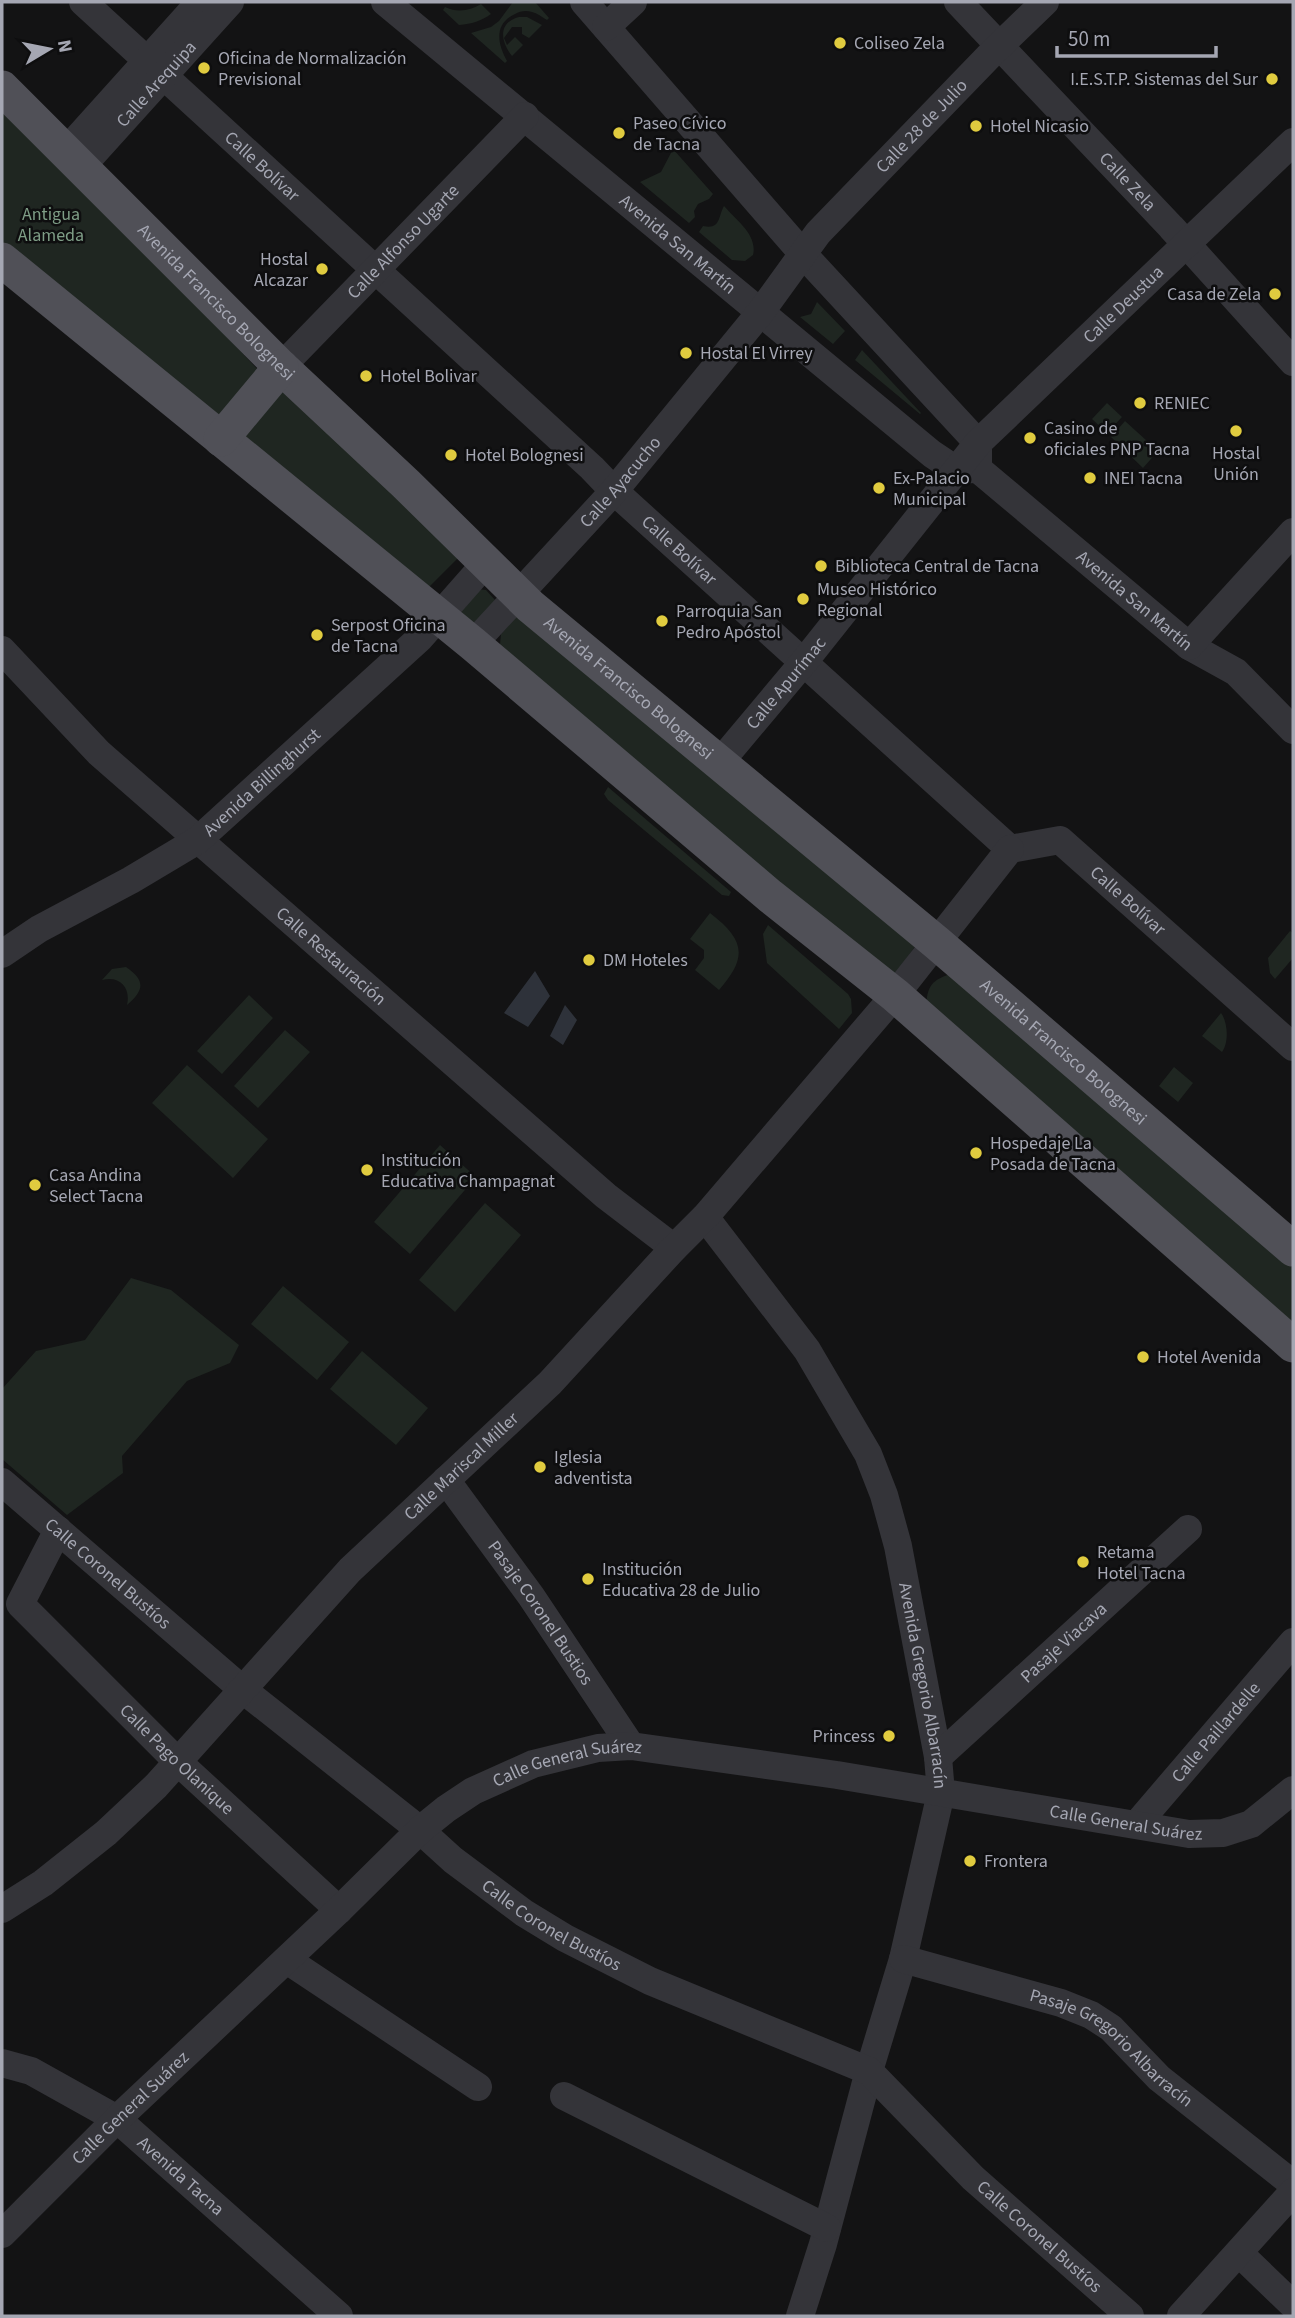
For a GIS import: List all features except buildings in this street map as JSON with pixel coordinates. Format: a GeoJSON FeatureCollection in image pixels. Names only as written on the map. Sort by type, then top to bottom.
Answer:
{"type":"FeatureCollection","features":[{"type":"Feature","properties":{"kind":"main road","name":"Avenida Francisco Bolognesi"},"geometry":{"type":"LineString","coordinates":[[2,88],[281,367],[406,484],[518,596],[937,943],[1292,1247]]}},
{"type":"Feature","properties":{"kind":"main road"},"geometry":{"type":"LineString","coordinates":[[2,260],[473,644],[759,887],[895,995],[1293,1345]]}},
{"type":"Feature","properties":{"kind":"main road"},"geometry":{"type":"LineString","coordinates":[[221,439],[281,367]]}},
{"type":"Feature","properties":{"kind":"street","name":"Calle Bolívar"},"geometry":{"type":"LineString","coordinates":[[83,2],[614,491],[1010,849],[1060,839],[1293,1047]]}},
{"type":"Feature","properties":{"kind":"street","name":"Calle Arequipa"},"geometry":{"type":"LineString","coordinates":[[155,69],[200,2]]}},
{"type":"Feature","properties":{"kind":"street","name":"Calle Arequipa"},"geometry":{"type":"LineString","coordinates":[[73,160],[155,69],[230,2]]}},
{"type":"Feature","properties":{"kind":"street","name":"Avenida San Martín"},"geometry":{"type":"LineString","coordinates":[[385,2],[932,454],[971,461]]}},
{"type":"Feature","properties":{"kind":"street","name":"Avenida San Martín"},"geometry":{"type":"LineString","coordinates":[[584,2],[803,254],[971,461],[1188,646],[1236,672],[1293,730]]}},
{"type":"Feature","properties":{"kind":"street"},"geometry":{"type":"LineString","coordinates":[[606,27],[633,2]]}},
{"type":"Feature","properties":{"kind":"street","name":"Calle Zela"},"geometry":{"type":"LineString","coordinates":[[958,2],[1187,245],[1293,362]]}},
{"type":"Feature","properties":{"kind":"street","name":"Calle 28 de Julio"},"geometry":{"type":"LineString","coordinates":[[760,313],[818,233],[1045,2]]}},
{"type":"Feature","properties":{"kind":"street","name":"Calle Alfonso Ugarte"},"geometry":{"type":"LineString","coordinates":[[281,367],[525,116]]}},
{"type":"Feature","properties":{"kind":"street","name":"Calle Deustua"},"geometry":{"type":"LineString","coordinates":[[971,461],[1293,142]]}},
{"type":"Feature","properties":{"kind":"street","name":"Calle Ayacucho"},"geometry":{"type":"LineString","coordinates":[[473,644],[614,491],[760,313]]}},
{"type":"Feature","properties":{"kind":"street","name":"Calle Apurímac"},"geometry":{"type":"LineString","coordinates":[[720,762],[971,461]]}},
{"type":"Feature","properties":{"kind":"street"},"geometry":{"type":"LineString","coordinates":[[1188,646],[1293,532]]}},
{"type":"Feature","properties":{"kind":"street","name":"Avenida Billinghurst"},"geometry":{"type":"LineString","coordinates":[[2,954],[39,929],[198,841],[419,639],[485,564]]}},
{"type":"Feature","properties":{"kind":"street","name":"Calle Restauración"},"geometry":{"type":"LineString","coordinates":[[2,650],[99,752],[198,841],[606,1196],[674,1248]]}},
{"type":"Feature","properties":{"kind":"street","name":"Calle Mariscal Miller"},"geometry":{"type":"LineString","coordinates":[[2,1909],[43,1884],[106,1833],[178,1762],[349,1570],[550,1383],[705,1217],[895,995],[1010,849]]}},
{"type":"Feature","properties":{"kind":"street","name":"Avenida Gregorio Albarracín"},"geometry":{"type":"LineString","coordinates":[[705,1217],[807,1350],[868,1454],[884,1495],[898,1546],[938,1757],[942,1793],[903,1959],[800,2316]]}},
{"type":"Feature","properties":{"kind":"street","name":"Pasaje Coronel Bustios"},"geometry":{"type":"LineString","coordinates":[[446,1480],[531,1596],[631,1746]]}},
{"type":"Feature","properties":{"kind":"street","name":"Calle Coronel Bustíos"},"geometry":{"type":"LineString","coordinates":[[2,1482],[242,1689],[488,1887],[565,1938],[650,1981],[869,2071],[973,2178],[1130,2316]]}},
{"type":"Feature","properties":{"kind":"street","name":"Pasaje Viacava"},"geometry":{"type":"LineString","coordinates":[[938,1757],[1188,1528]]}},
{"type":"Feature","properties":{"kind":"street","name":"Calle Pago Olanique"},"geometry":{"type":"LineString","coordinates":[[58,1530],[20,1604],[178,1762],[339,1910]]}},
{"type":"Feature","properties":{"kind":"street","name":"Calle Paillardelle"},"geometry":{"type":"LineString","coordinates":[[1137,1824],[1293,1642]]}},
{"type":"Feature","properties":{"kind":"street","name":"Calle General Suárez"},"geometry":{"type":"LineString","coordinates":[[2,2234],[117,2119],[287,1960],[420,1830],[473,1791],[523,1768],[565,1755],[631,1746],[703,1754],[1189,1834],[1223,1833],[1251,1824],[1293,1790]]}},
{"type":"Feature","properties":{"kind":"street","name":"Pasaje Gregorio Albarracín"},"geometry":{"type":"LineString","coordinates":[[903,1959],[1061,2003],[1091,2015],[1111,2028],[1159,2078],[1293,2184]]}},
{"type":"Feature","properties":{"kind":"street"},"geometry":{"type":"LineString","coordinates":[[287,1960],[478,2087]]}},
{"type":"Feature","properties":{"kind":"street","name":"Avenida Tacna"},"geometry":{"type":"LineString","coordinates":[[2,2063],[31,2071],[117,2119],[339,2316]]}},
{"type":"Feature","properties":{"kind":"street"},"geometry":{"type":"LineString","coordinates":[[564,2096],[827,2228]]}},
{"type":"Feature","properties":{"kind":"street"},"geometry":{"type":"LineString","coordinates":[[1181,2316],[1293,2192]]}},
{"type":"Feature","properties":{"kind":"street"},"geometry":{"type":"LineString","coordinates":[[1239,2253],[1293,2305]]}},
{"type":"Feature","properties":{"kind":"green space"},"geometry":{"type":"Polygon","coordinates":[[[513,2],[535,2],[549,18],[547,20],[536,13],[525,11],[503,23],[499,34],[507,61],[505,63],[471,33],[491,27],[513,2]]]}},
{"type":"Feature","properties":{"kind":"green space"},"geometry":{"type":"Polygon","coordinates":[[[481,4],[491,14],[468,24],[459,25],[443,10],[445,7],[463,10],[481,4]]]}},
{"type":"Feature","properties":{"kind":"green space"},"geometry":{"type":"Polygon","coordinates":[[[519,17],[527,17],[542,25],[529,38],[522,34],[522,27],[512,27],[504,38],[507,45],[515,37],[523,45],[512,56],[505,45],[503,34],[504,28],[519,17]]]}},
{"type":"Feature","properties":{"kind":"green space","name":"Antigua Alameda"},"geometry":{"type":"Polygon","coordinates":[[[2,105],[146,251],[259,371],[222,419],[2,247],[2,105]]]}},
{"type":"Feature","properties":{"kind":"green space"},"geometry":{"type":"Polygon","coordinates":[[[673,149],[713,194],[698,204],[694,211],[695,217],[689,223],[640,182],[661,172],[673,149]]]}},
{"type":"Feature","properties":{"kind":"green space"},"geometry":{"type":"Polygon","coordinates":[[[724,206],[745,228],[752,241],[753,255],[745,261],[732,260],[699,232],[703,226],[716,224],[724,206]]]}},
{"type":"Feature","properties":{"kind":"green space"},"geometry":{"type":"Polygon","coordinates":[[[817,302],[845,331],[833,344],[800,317],[811,314],[817,302]]]}},
{"type":"Feature","properties":{"kind":"green space"},"geometry":{"type":"Polygon","coordinates":[[[862,350],[921,413],[920,414],[855,360],[862,350]]]}},
{"type":"Feature","properties":{"kind":"green space"},"geometry":{"type":"Polygon","coordinates":[[[278,384],[460,556],[424,592],[242,442],[278,384]]]}},
{"type":"Feature","properties":{"kind":"green space"},"geometry":{"type":"Polygon","coordinates":[[[1107,403],[1122,417],[1107,433],[1092,419],[1107,403]]]}},
{"type":"Feature","properties":{"kind":"green space"},"geometry":{"type":"Polygon","coordinates":[[[1125,421],[1158,451],[1143,468],[1111,437],[1125,421]]]}},
{"type":"Feature","properties":{"kind":"green space"},"geometry":{"type":"Polygon","coordinates":[[[476,589],[486,590],[495,600],[481,626],[462,616],[462,608],[476,589]]]}},
{"type":"Feature","properties":{"kind":"green space"},"geometry":{"type":"Polygon","coordinates":[[[518,615],[918,942],[896,974],[884,973],[499,655],[501,634],[518,615]]]}},
{"type":"Feature","properties":{"kind":"green space"},"geometry":{"type":"Polygon","coordinates":[[[608,787],[731,892],[729,896],[722,895],[608,800],[604,794],[608,787]]]}},
{"type":"Feature","properties":{"kind":"green space"},"geometry":{"type":"Polygon","coordinates":[[[710,913],[730,932],[738,949],[735,968],[719,990],[695,970],[704,958],[704,950],[690,939],[710,913]]]}},
{"type":"Feature","properties":{"kind":"green space"},"geometry":{"type":"Polygon","coordinates":[[[768,925],[848,994],[852,1013],[839,1029],[767,963],[763,934],[768,925]]]}},
{"type":"Feature","properties":{"kind":"green space"},"geometry":{"type":"Polygon","coordinates":[[[1290,931],[1293,933],[1293,958],[1275,979],[1270,973],[1268,958],[1290,931]]]}},
{"type":"Feature","properties":{"kind":"green space"},"geometry":{"type":"Polygon","coordinates":[[[126,967],[140,981],[137,995],[127,1005],[127,993],[123,984],[114,979],[102,980],[112,969],[126,967]]]}},
{"type":"Feature","properties":{"kind":"green space"},"geometry":{"type":"Polygon","coordinates":[[[954,973],[1293,1268],[1293,1331],[926,1009],[929,989],[935,981],[954,973]]]}},
{"type":"Feature","properties":{"kind":"green space"},"geometry":{"type":"Polygon","coordinates":[[[249,995],[273,1018],[222,1074],[197,1051],[249,995]]]}},
{"type":"Feature","properties":{"kind":"green space"},"geometry":{"type":"Polygon","coordinates":[[[1221,1013],[1227,1032],[1222,1052],[1202,1036],[1221,1013]]]}},
{"type":"Feature","properties":{"kind":"green space"},"geometry":{"type":"Polygon","coordinates":[[[285,1030],[310,1052],[258,1108],[234,1086],[285,1030]]]}},
{"type":"Feature","properties":{"kind":"green space"},"geometry":{"type":"Polygon","coordinates":[[[187,1065],[268,1139],[233,1178],[152,1103],[187,1065]]]}},
{"type":"Feature","properties":{"kind":"green space"},"geometry":{"type":"Polygon","coordinates":[[[1174,1067],[1193,1083],[1178,1102],[1159,1086],[1174,1067]]]}},
{"type":"Feature","properties":{"kind":"green space"},"geometry":{"type":"Polygon","coordinates":[[[440,1145],[476,1177],[410,1254],[374,1222],[440,1145]]]}},
{"type":"Feature","properties":{"kind":"green space"},"geometry":{"type":"Polygon","coordinates":[[[485,1203],[521,1235],[455,1312],[419,1280],[485,1203]]]}},
{"type":"Feature","properties":{"kind":"green space"},"geometry":{"type":"Polygon","coordinates":[[[131,1278],[171,1290],[239,1345],[230,1363],[187,1381],[122,1456],[123,1473],[67,1515],[2,1459],[2,1389],[36,1351],[85,1340],[131,1278]]]}},
{"type":"Feature","properties":{"kind":"green space"},"geometry":{"type":"Polygon","coordinates":[[[283,1286],[349,1342],[317,1380],[251,1324],[283,1286]]]}},
{"type":"Feature","properties":{"kind":"green space"},"geometry":{"type":"Polygon","coordinates":[[[362,1351],[428,1408],[396,1445],[330,1389],[362,1351]]]}},
{"type":"Feature","properties":{"kind":"shaded area"},"geometry":{"type":"Polygon","coordinates":[[[535,971],[550,996],[528,1027],[504,1013],[535,971]]]}},
{"type":"Feature","properties":{"kind":"shaded area"},"geometry":{"type":"Polygon","coordinates":[[[565,1005],[577,1020],[563,1045],[550,1036],[565,1005]]]}},
{"type":"Feature","properties":{"kind":"place","name":"Coliseo Zela"},"geometry":{"type":"Point","coordinates":[840,43]}},
{"type":"Feature","properties":{"kind":"place","name":"Oficina de Normalización Previsional"},"geometry":{"type":"Point","coordinates":[204,68]}},
{"type":"Feature","properties":{"kind":"place","name":"I.E.S.T.P. Sistemas del Sur"},"geometry":{"type":"Point","coordinates":[1272,79]}},
{"type":"Feature","properties":{"kind":"place","name":"Hotel Nicasio"},"geometry":{"type":"Point","coordinates":[976,126]}},
{"type":"Feature","properties":{"kind":"place","name":"Paseo Cívico de Tacna"},"geometry":{"type":"Point","coordinates":[619,133]}},
{"type":"Feature","properties":{"kind":"place","name":"Hostal Alcazar"},"geometry":{"type":"Point","coordinates":[322,269]}},
{"type":"Feature","properties":{"kind":"place","name":"Casa de Zela"},"geometry":{"type":"Point","coordinates":[1275,294]}},
{"type":"Feature","properties":{"kind":"place","name":"Hostal El Virrey"},"geometry":{"type":"Point","coordinates":[686,353]}},
{"type":"Feature","properties":{"kind":"place","name":"Hotel Bolivar"},"geometry":{"type":"Point","coordinates":[366,376]}},
{"type":"Feature","properties":{"kind":"place","name":"RENIEC"},"geometry":{"type":"Point","coordinates":[1140,403]}},
{"type":"Feature","properties":{"kind":"place","name":"Hostal Unión"},"geometry":{"type":"Point","coordinates":[1236,431]}},
{"type":"Feature","properties":{"kind":"place","name":"Casino de oficiales PNP Tacna"},"geometry":{"type":"Point","coordinates":[1030,438]}},
{"type":"Feature","properties":{"kind":"place","name":"Hotel Bolognesi"},"geometry":{"type":"Point","coordinates":[451,455]}},
{"type":"Feature","properties":{"kind":"place","name":"INEI Tacna"},"geometry":{"type":"Point","coordinates":[1090,478]}},
{"type":"Feature","properties":{"kind":"place","name":"Ex-Palacio Municipal"},"geometry":{"type":"Point","coordinates":[879,488]}},
{"type":"Feature","properties":{"kind":"place","name":"Biblioteca Central de Tacna"},"geometry":{"type":"Point","coordinates":[821,566]}},
{"type":"Feature","properties":{"kind":"place","name":"Museo Histórico Regional"},"geometry":{"type":"Point","coordinates":[803,599]}},
{"type":"Feature","properties":{"kind":"place","name":"Parroquia San Pedro Apóstol"},"geometry":{"type":"Point","coordinates":[662,621]}},
{"type":"Feature","properties":{"kind":"place","name":"Serpost Oficina de Tacna"},"geometry":{"type":"Point","coordinates":[317,635]}},
{"type":"Feature","properties":{"kind":"place","name":"DM Hoteles"},"geometry":{"type":"Point","coordinates":[589,960]}},
{"type":"Feature","properties":{"kind":"place","name":"Hospedaje La Posada de Tacna"},"geometry":{"type":"Point","coordinates":[976,1153]}},
{"type":"Feature","properties":{"kind":"place","name":"Institución Educativa Champagnat"},"geometry":{"type":"Point","coordinates":[367,1170]}},
{"type":"Feature","properties":{"kind":"place","name":"Casa Andina Select Tacna"},"geometry":{"type":"Point","coordinates":[35,1185]}},
{"type":"Feature","properties":{"kind":"place","name":"Hotel Avenida"},"geometry":{"type":"Point","coordinates":[1143,1357]}},
{"type":"Feature","properties":{"kind":"place","name":"Iglesia adventista"},"geometry":{"type":"Point","coordinates":[540,1467]}},
{"type":"Feature","properties":{"kind":"place","name":"Retama Hotel Tacna"},"geometry":{"type":"Point","coordinates":[1083,1562]}},
{"type":"Feature","properties":{"kind":"place","name":"Institución Educativa 28 de Julio"},"geometry":{"type":"Point","coordinates":[588,1579]}},
{"type":"Feature","properties":{"kind":"place","name":"Princess"},"geometry":{"type":"Point","coordinates":[889,1736]}},
{"type":"Feature","properties":{"kind":"place","name":"Frontera"},"geometry":{"type":"Point","coordinates":[970,1861]}}]}
